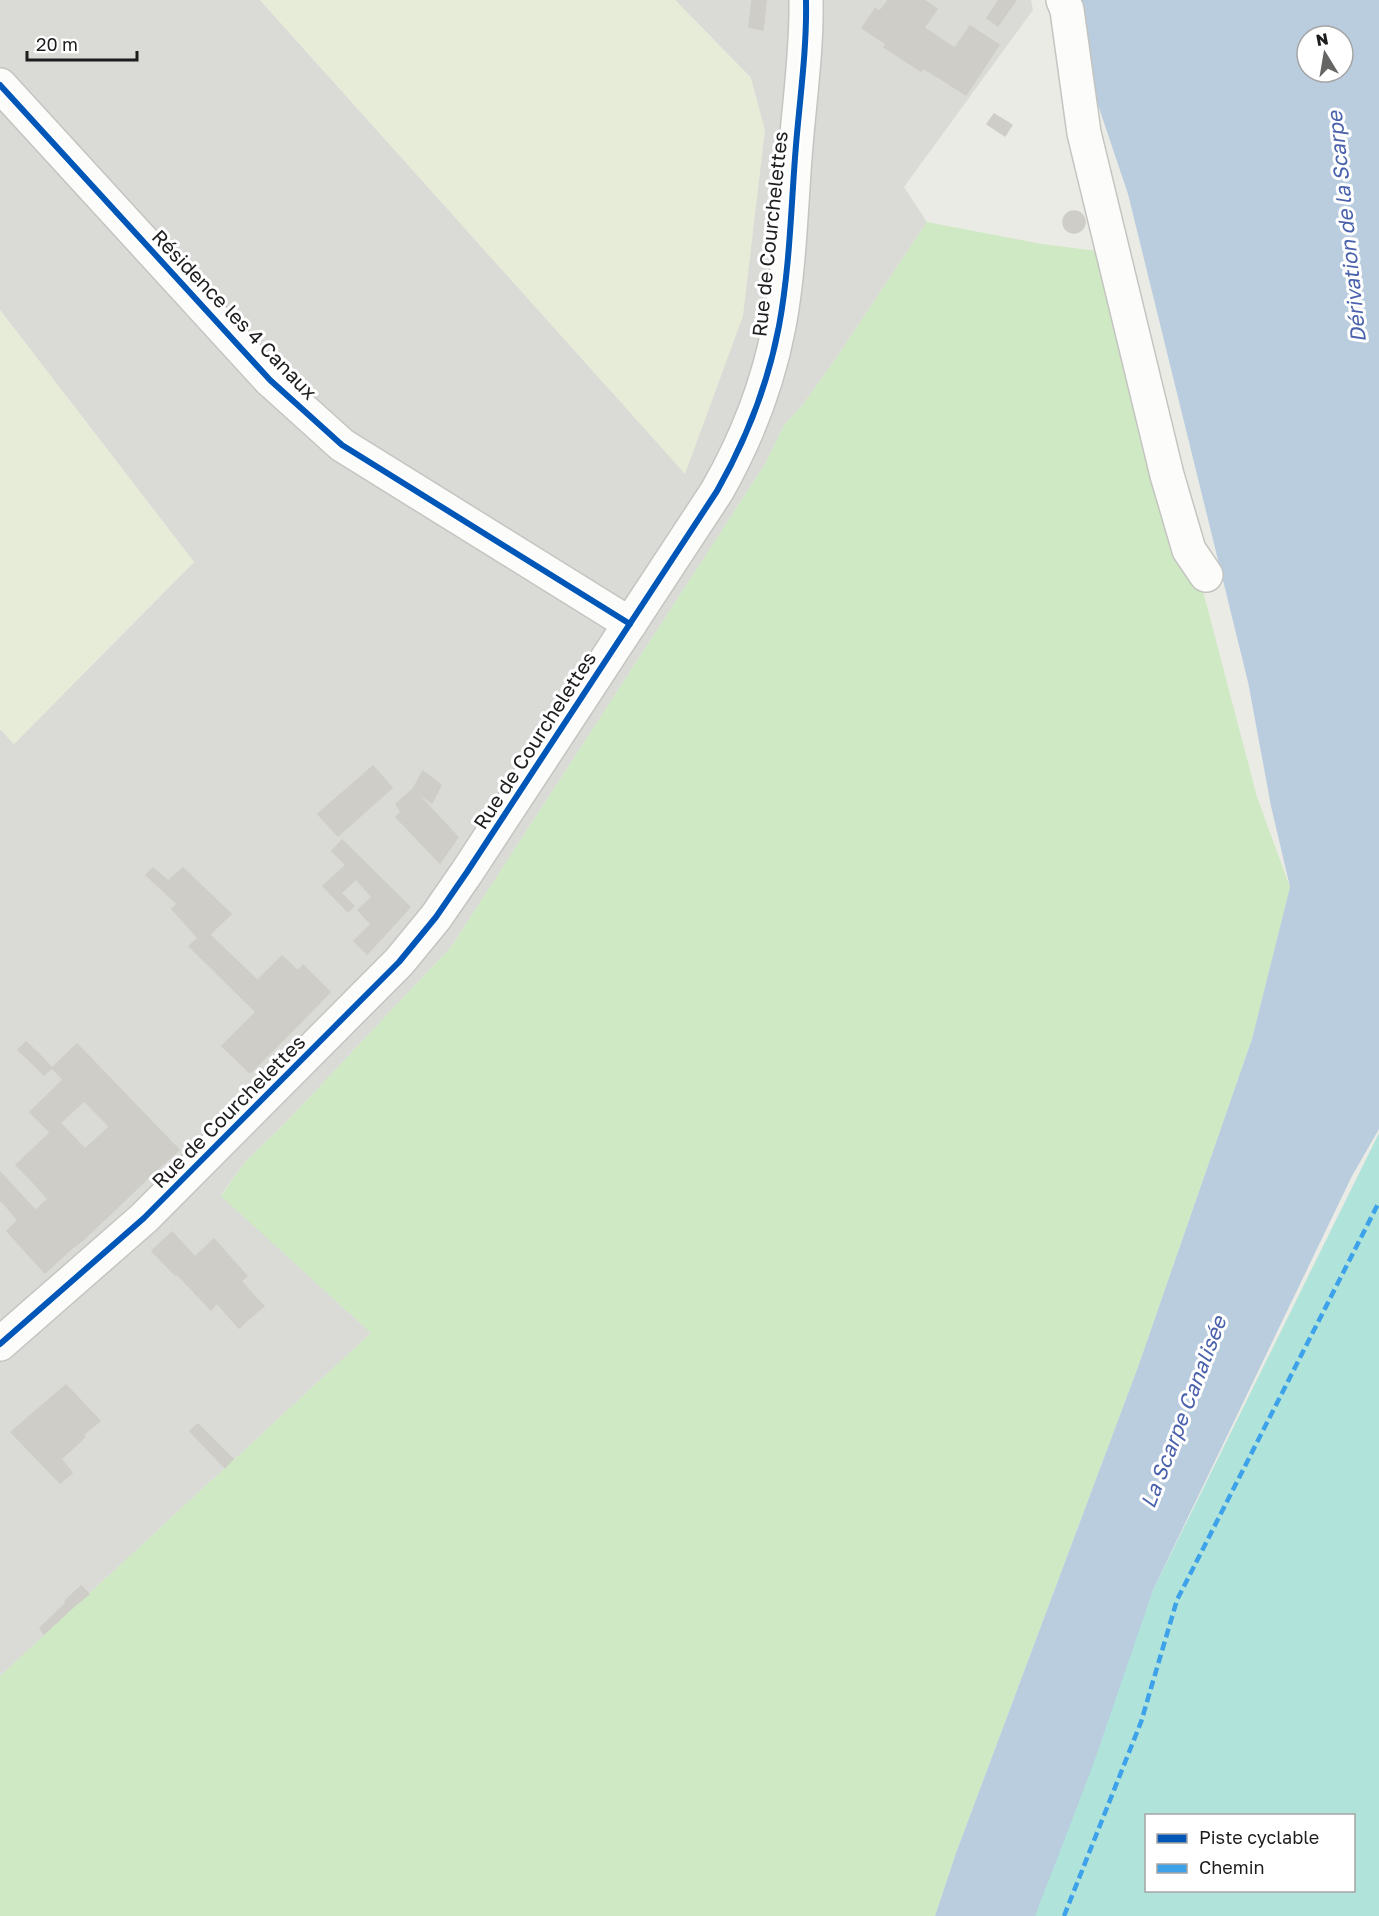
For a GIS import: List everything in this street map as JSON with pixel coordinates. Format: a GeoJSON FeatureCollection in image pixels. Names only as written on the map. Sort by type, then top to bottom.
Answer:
{"type":"FeatureCollection","features":[{"type":"Feature","properties":{"kind":"street","name":"Rue de Courchelettes"},"geometry":{"type":"LineString","coordinates":[[0,1344],[144,1218],[399,962],[436,917],[467,873],[717,491],[754,412],[779,325],[786,264],[806,0]]}},
{"type":"Feature","properties":{"kind":"street"},"geometry":{"type":"LineString","coordinates":[[1064,0],[1084,133],[1162,453],[1189,550],[1206,575]]}},
{"type":"Feature","properties":{"kind":"street","name":"Résidence les 4 Canaux"},"geometry":{"type":"LineString","coordinates":[[0,85],[270,380],[342,445],[630,624]]}},
{"type":"Feature","properties":{"kind":"shaded area"},"geometry":{"type":"Polygon","coordinates":[[[0,0],[260,0],[685,473],[751,78],[675,0],[1031,0],[1033,10],[904,187],[927,222],[837,357],[801,407],[784,425],[765,464],[451,947],[287,1121],[245,1162],[221,1195],[371,1333],[0,1676],[0,729],[14,744],[194,562],[0,310],[0,0]]]}},
{"type":"Feature","properties":{"kind":"shaded area"},"geometry":{"type":"Polygon","coordinates":[[[1379,1133],[1379,1916],[1034,1916],[1153,1590],[1379,1133]]]}},
{"type":"Feature","properties":{"kind":"green space"},"geometry":{"type":"Polygon","coordinates":[[[260,0],[675,0],[751,78],[765,130],[743,316],[685,474],[260,0]]]}},
{"type":"Feature","properties":{"kind":"green space"},"geometry":{"type":"Polygon","coordinates":[[[927,222],[1042,244],[1113,253],[1189,550],[1203,591],[1257,797],[1290,887],[1252,1039],[1138,1367],[956,1853],[935,1916],[0,1916],[0,1676],[371,1333],[221,1196],[245,1162],[287,1121],[451,947],[765,464],[784,425],[801,407],[837,357],[927,222]]]}},
{"type":"Feature","properties":{"kind":"green space"},"geometry":{"type":"Polygon","coordinates":[[[0,310],[194,562],[14,744],[0,729],[0,310]]]}},
{"type":"Feature","properties":{"kind":"water"},"geometry":{"type":"Polygon","coordinates":[[[1068,0],[1379,0],[1379,1129],[1352,1176],[1153,1590],[1092,1768],[1035,1916],[935,1916],[956,1853],[1138,1367],[1252,1039],[1290,887],[1271,806],[1248,682],[1128,194],[1094,93],[1068,0]]]}},
{"type":"Feature","properties":{"kind":"building"},"geometry":{"type":"Polygon","coordinates":[[[752,0],[766,0],[763,30],[749,27],[752,0]]]}},
{"type":"Feature","properties":{"kind":"building"},"geometry":{"type":"Polygon","coordinates":[[[888,0],[906,0],[900,11],[887,2],[888,0]]]}},
{"type":"Feature","properties":{"kind":"building"},"geometry":{"type":"Polygon","coordinates":[[[906,0],[924,0],[937,9],[924,28],[900,11],[906,0]]]}},
{"type":"Feature","properties":{"kind":"building"},"geometry":{"type":"Polygon","coordinates":[[[999,0],[1016,0],[998,26],[987,18],[999,0]]]}},
{"type":"Feature","properties":{"kind":"building"},"geometry":{"type":"Polygon","coordinates":[[[887,2],[924,28],[904,60],[884,47],[886,44],[862,28],[875,9],[880,11],[887,2]]]}},
{"type":"Feature","properties":{"kind":"building"},"geometry":{"type":"Polygon","coordinates":[[[970,26],[999,45],[966,95],[946,82],[960,62],[955,59],[959,51],[955,48],[970,26]]]}},
{"type":"Feature","properties":{"kind":"building"},"geometry":{"type":"Polygon","coordinates":[[[924,28],[959,51],[955,59],[960,62],[946,82],[923,68],[921,71],[904,60],[924,28]]]}},
{"type":"Feature","properties":{"kind":"building"},"geometry":{"type":"Polygon","coordinates":[[[994,114],[1012,125],[1005,136],[987,124],[994,114]]]}},
{"type":"Feature","properties":{"kind":"building"},"geometry":{"type":"Polygon","coordinates":[[[1070,211],[1078,211],[1085,218],[1085,226],[1078,233],[1070,233],[1063,226],[1063,218],[1070,211]]]}},
{"type":"Feature","properties":{"kind":"building"},"geometry":{"type":"Polygon","coordinates":[[[373,766],[392,788],[338,836],[318,814],[373,766]]]}},
{"type":"Feature","properties":{"kind":"building"},"geometry":{"type":"Polygon","coordinates":[[[423,771],[441,785],[432,803],[413,789],[423,771]]]}},
{"type":"Feature","properties":{"kind":"building"},"geometry":{"type":"Polygon","coordinates":[[[413,789],[458,837],[440,863],[396,817],[401,812],[396,804],[413,789]]]}},
{"type":"Feature","properties":{"kind":"building"},"geometry":{"type":"Polygon","coordinates":[[[342,840],[410,907],[383,937],[358,910],[372,897],[356,879],[341,893],[354,906],[348,912],[323,886],[346,865],[332,851],[342,840]]]}},
{"type":"Feature","properties":{"kind":"building"},"geometry":{"type":"Polygon","coordinates":[[[153,868],[168,881],[183,868],[231,914],[210,934],[146,875],[153,868]]]}},
{"type":"Feature","properties":{"kind":"building"},"geometry":{"type":"Polygon","coordinates":[[[177,904],[188,914],[182,920],[172,909],[177,904]]]}},
{"type":"Feature","properties":{"kind":"building"},"geometry":{"type":"Polygon","coordinates":[[[188,914],[301,1022],[250,1073],[222,1046],[256,1012],[189,946],[198,938],[182,920],[188,914]]]}},
{"type":"Feature","properties":{"kind":"building"},"geometry":{"type":"Polygon","coordinates":[[[371,924],[383,937],[367,954],[354,941],[371,924]]]}},
{"type":"Feature","properties":{"kind":"building"},"geometry":{"type":"Polygon","coordinates":[[[282,956],[298,971],[303,965],[330,992],[301,1022],[258,980],[282,956]]]}},
{"type":"Feature","properties":{"kind":"building"},"geometry":{"type":"Polygon","coordinates":[[[26,1042],[38,1053],[30,1061],[18,1050],[26,1042]]]}},
{"type":"Feature","properties":{"kind":"building"},"geometry":{"type":"Polygon","coordinates":[[[77,1044],[179,1150],[154,1172],[52,1068],[77,1044]]]}},
{"type":"Feature","properties":{"kind":"building"},"geometry":{"type":"Polygon","coordinates":[[[38,1053],[52,1068],[44,1075],[30,1061],[38,1053]]]}},
{"type":"Feature","properties":{"kind":"building"},"geometry":{"type":"Polygon","coordinates":[[[63,1080],[84,1101],[60,1123],[85,1149],[109,1127],[154,1172],[121,1204],[30,1112],[63,1080]]]}},
{"type":"Feature","properties":{"kind":"building"},"geometry":{"type":"Polygon","coordinates":[[[51,1132],[121,1204],[84,1239],[48,1199],[75,1175],[58,1156],[32,1181],[16,1165],[51,1132]]]}},
{"type":"Feature","properties":{"kind":"building"},"geometry":{"type":"Polygon","coordinates":[[[58,1156],[75,1175],[48,1199],[32,1181],[58,1156]]]}},
{"type":"Feature","properties":{"kind":"building"},"geometry":{"type":"Polygon","coordinates":[[[0,1172],[71,1249],[45,1273],[7,1231],[18,1220],[5,1205],[10,1199],[0,1188],[0,1172]]]}},
{"type":"Feature","properties":{"kind":"building"},"geometry":{"type":"Polygon","coordinates":[[[0,1188],[10,1199],[5,1205],[0,1200],[0,1188]]]}},
{"type":"Feature","properties":{"kind":"building"},"geometry":{"type":"Polygon","coordinates":[[[48,1199],[84,1239],[71,1249],[35,1211],[48,1199]]]}},
{"type":"Feature","properties":{"kind":"building"},"geometry":{"type":"Polygon","coordinates":[[[172,1232],[195,1257],[175,1275],[152,1251],[172,1232]]]}},
{"type":"Feature","properties":{"kind":"building"},"geometry":{"type":"Polygon","coordinates":[[[214,1239],[247,1276],[241,1281],[254,1296],[241,1307],[195,1257],[214,1239]]]}},
{"type":"Feature","properties":{"kind":"building"},"geometry":{"type":"Polygon","coordinates":[[[195,1257],[241,1307],[230,1318],[217,1303],[211,1310],[177,1274],[195,1257]]]}},
{"type":"Feature","properties":{"kind":"building"},"geometry":{"type":"Polygon","coordinates":[[[254,1296],[264,1306],[251,1317],[241,1307],[254,1296]]]}},
{"type":"Feature","properties":{"kind":"building"},"geometry":{"type":"Polygon","coordinates":[[[241,1307],[251,1317],[239,1328],[230,1318],[241,1307]]]}},
{"type":"Feature","properties":{"kind":"building"},"geometry":{"type":"Polygon","coordinates":[[[66,1385],[100,1421],[83,1435],[85,1437],[61,1459],[72,1473],[60,1483],[11,1432],[66,1385]]]}},
{"type":"Feature","properties":{"kind":"building"},"geometry":{"type":"Polygon","coordinates":[[[198,1424],[233,1459],[225,1468],[190,1431],[198,1424]]]}},
{"type":"Feature","properties":{"kind":"building"},"geometry":{"type":"Polygon","coordinates":[[[81,1586],[89,1594],[72,1608],[65,1601],[81,1586]]]}},
{"type":"Feature","properties":{"kind":"building"},"geometry":{"type":"Polygon","coordinates":[[[66,1603],[72,1608],[44,1634],[40,1628],[66,1603]]]}},
{"type":"Feature","properties":{"kind":"marked path"},"geometry":{"type":"LineString","coordinates":[[1064,1916],[1141,1722],[1177,1600],[1379,1202]]}},
{"type":"Feature","properties":{"kind":"cycle path"},"geometry":{"type":"LineString","coordinates":[[0,1344],[144,1218],[399,962],[436,917],[467,872],[717,491],[755,411],[769,369],[783,304],[804,54],[806,0]]}},
{"type":"Feature","properties":{"kind":"cycle path"},"geometry":{"type":"LineString","coordinates":[[0,85],[270,380],[342,445],[630,624]]}},
{"type":"Feature","properties":{"kind":"water label","name":"Dérivation de la Scarpe"},"geometry":{"type":"Point","coordinates":[1346,227]}},
{"type":"Feature","properties":{"kind":"water label","name":"La Scarpe Canalisée"},"geometry":{"type":"Point","coordinates":[1183,1412]}}]}
